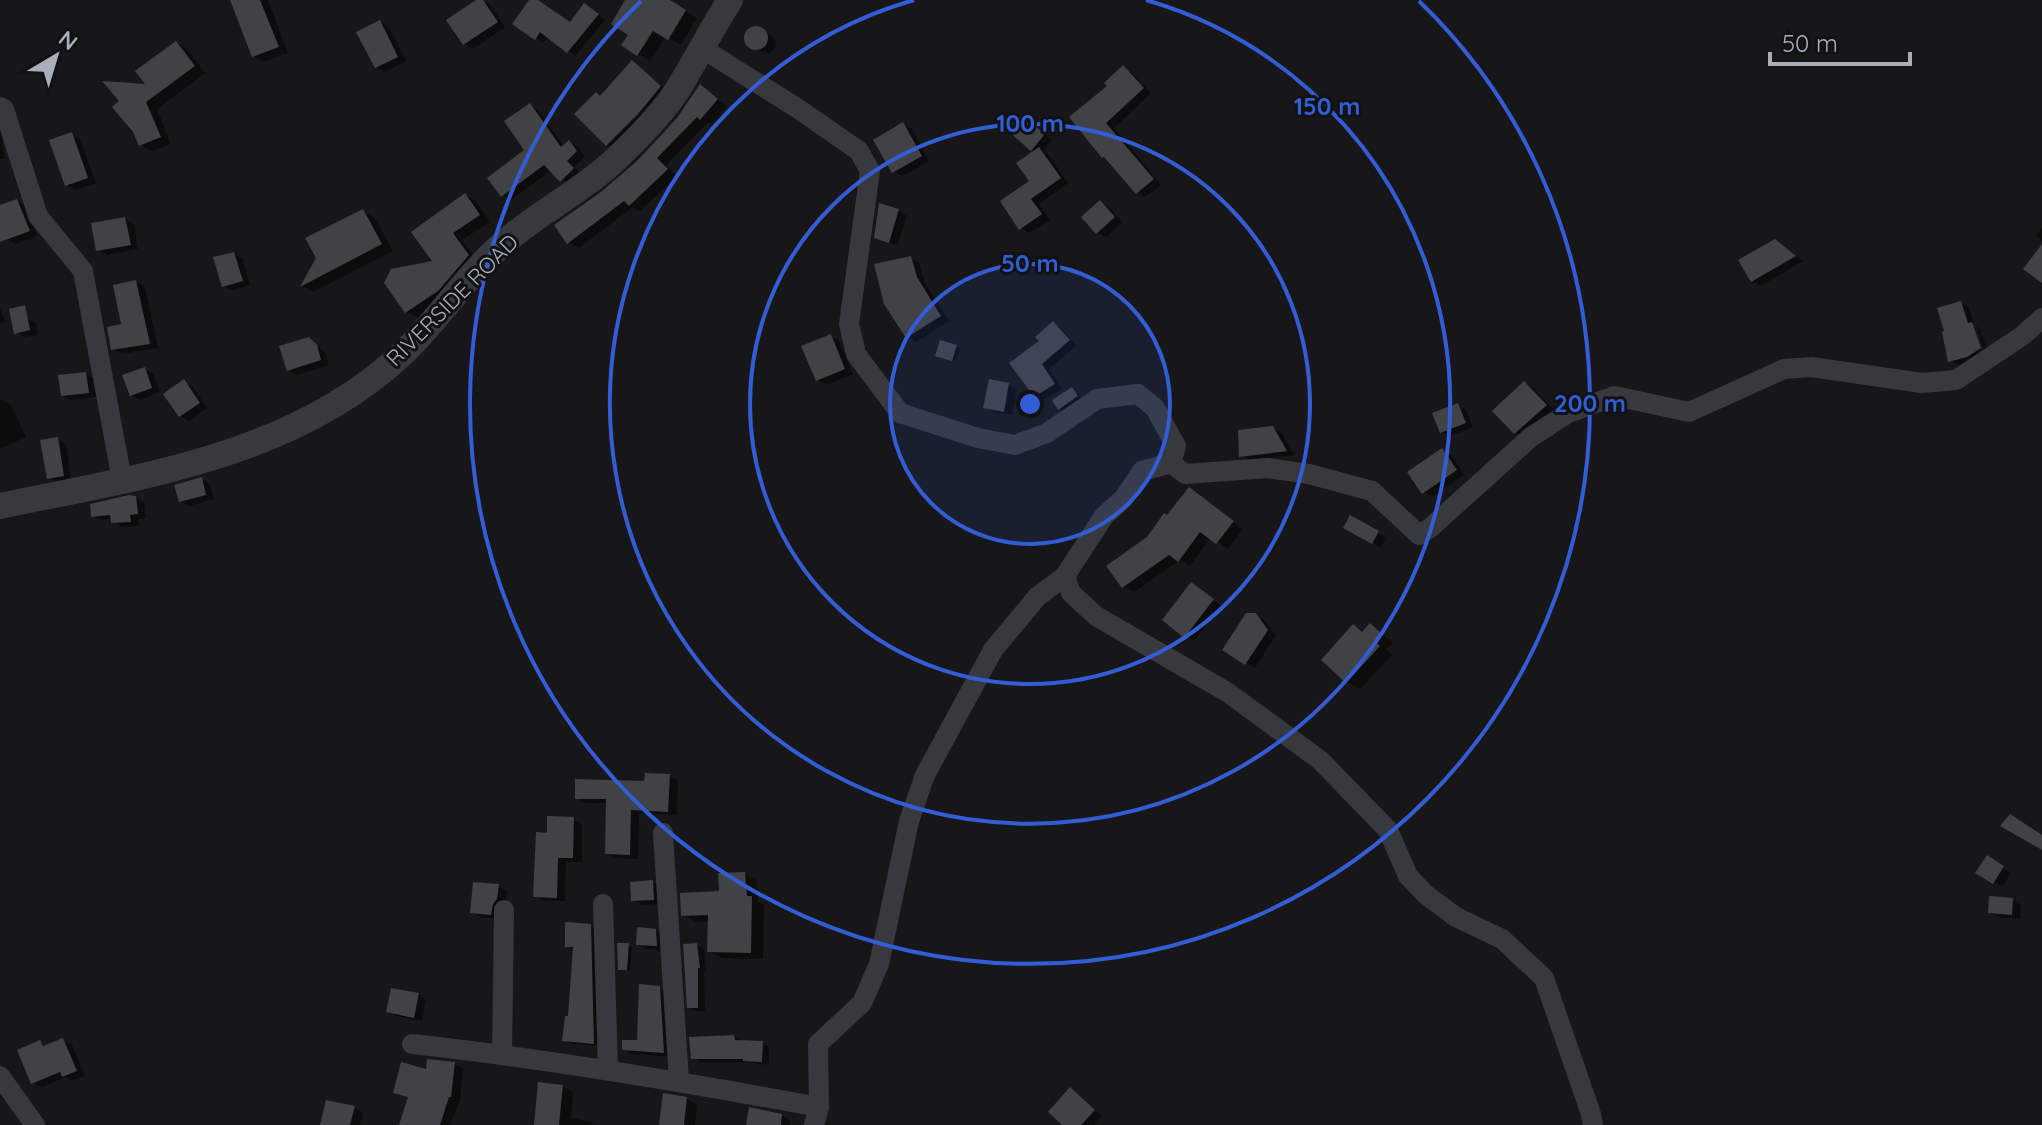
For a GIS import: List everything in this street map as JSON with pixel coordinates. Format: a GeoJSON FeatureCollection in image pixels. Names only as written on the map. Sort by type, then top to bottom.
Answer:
{"type":"FeatureCollection","features":[{"type":"Feature","properties":{"kind":"street","name":"RIVERSIDE ROAD"},"geometry":{"type":"LineString","coordinates":[[0,506],[185,467],[289,429],[361,387],[399,357],[505,242],[616,160],[677,90],[730,0]]}},
{"type":"Feature","properties":{"kind":"street"},"geometry":{"type":"LineString","coordinates":[[700,47],[859,151],[865,161],[870,171],[849,324],[856,354],[900,413],[978,438],[1015,445],[1047,433],[1097,399],[1138,394],[1155,408],[1176,446],[1171,463]]}},
{"type":"Feature","properties":{"kind":"street"},"geometry":{"type":"LineString","coordinates":[[0,107],[4,109],[38,216],[83,271],[122,480]]}},
{"type":"Feature","properties":{"kind":"street"},"geometry":{"type":"LineString","coordinates":[[1171,463],[1185,474],[1268,468],[1309,474],[1372,491],[1419,535],[1531,437],[1568,413],[1615,396],[1689,412],[1784,369],[1811,367],[1922,383],[1956,380],[2022,336],[2042,318]]}},
{"type":"Feature","properties":{"kind":"street"},"geometry":{"type":"LineString","coordinates":[[412,1044],[502,1054],[679,1081],[816,1116],[818,1044],[862,1003],[879,964],[909,821],[925,775],[993,650],[1037,597],[1065,576],[1104,516],[1124,498],[1142,471],[1171,463]]}},
{"type":"Feature","properties":{"kind":"street"},"geometry":{"type":"LineString","coordinates":[[1065,576],[1071,593],[1096,616],[1227,692],[1320,760],[1388,830],[1408,876],[1425,894],[1456,917],[1502,939],[1544,978],[1593,1125]]}},
{"type":"Feature","properties":{"kind":"street"},"geometry":{"type":"LineString","coordinates":[[663,833],[679,1081]]}},
{"type":"Feature","properties":{"kind":"street"},"geometry":{"type":"LineString","coordinates":[[603,904],[608,1070]]}},
{"type":"Feature","properties":{"kind":"street"},"geometry":{"type":"LineString","coordinates":[[502,1054],[504,910]]}},
{"type":"Feature","properties":{"kind":"street"},"geometry":{"type":"LineString","coordinates":[[0,1076],[35,1125]]}},
{"type":"Feature","properties":{"kind":"building"},"geometry":{"type":"Polygon","coordinates":[[[230,0],[260,0],[279,47],[252,57],[230,0]]]}},
{"type":"Feature","properties":{"kind":"building"},"geometry":{"type":"Polygon","coordinates":[[[476,0],[483,0],[498,22],[463,45],[446,20],[476,0]]]}},
{"type":"Feature","properties":{"kind":"building"},"geometry":{"type":"Polygon","coordinates":[[[529,0],[538,0],[570,22],[584,3],[599,14],[567,53],[540,32],[535,40],[512,24],[529,0]]]}},
{"type":"Feature","properties":{"kind":"building"},"geometry":{"type":"Polygon","coordinates":[[[625,0],[670,0],[686,10],[668,40],[653,31],[637,56],[621,45],[628,35],[611,24],[625,0]]]}},
{"type":"Feature","properties":{"kind":"building"},"geometry":{"type":"Polygon","coordinates":[[[380,20],[398,57],[375,68],[356,32],[380,20]]]}},
{"type":"Feature","properties":{"kind":"building"},"geometry":{"type":"Polygon","coordinates":[[[756,26],[765,29],[768,38],[765,47],[756,50],[747,47],[744,38],[747,29],[756,26]]]}},
{"type":"Feature","properties":{"kind":"building"},"geometry":{"type":"Polygon","coordinates":[[[176,41],[195,66],[146,102],[161,137],[139,146],[133,132],[112,107],[119,101],[102,81],[145,84],[135,71],[176,41]]]}},
{"type":"Feature","properties":{"kind":"building"},"geometry":{"type":"Polygon","coordinates":[[[632,60],[661,86],[606,146],[574,114],[596,92],[600,96],[632,60]]]}},
{"type":"Feature","properties":{"kind":"building"},"geometry":{"type":"Polygon","coordinates":[[[1123,65],[1144,88],[1106,123],[1154,179],[1136,194],[1069,117],[1107,86],[1104,83],[1123,65]]]}},
{"type":"Feature","properties":{"kind":"building"},"geometry":{"type":"Polygon","coordinates":[[[700,84],[718,99],[700,120],[697,117],[657,158],[668,169],[629,206],[624,201],[567,244],[554,225],[601,192],[637,161],[677,118],[700,84]]]}},
{"type":"Feature","properties":{"kind":"building"},"geometry":{"type":"Polygon","coordinates":[[[530,103],[561,147],[569,140],[577,151],[567,161],[574,168],[560,182],[544,165],[501,197],[487,178],[524,150],[504,121],[530,103]]]}},
{"type":"Feature","properties":{"kind":"building"},"geometry":{"type":"Polygon","coordinates":[[[1023,116],[1045,134],[1031,151],[1009,132],[1023,116]]]}},
{"type":"Feature","properties":{"kind":"building"},"geometry":{"type":"Polygon","coordinates":[[[903,122],[922,156],[892,173],[873,140],[903,122]]]}},
{"type":"Feature","properties":{"kind":"building"},"geometry":{"type":"Polygon","coordinates":[[[72,132],[88,178],[65,186],[49,140],[72,132]]]}},
{"type":"Feature","properties":{"kind":"building"},"geometry":{"type":"Polygon","coordinates":[[[1039,147],[1061,178],[1031,199],[1042,214],[1019,230],[1000,201],[1029,181],[1016,163],[1039,147]]]}},
{"type":"Feature","properties":{"kind":"building"},"geometry":{"type":"Polygon","coordinates":[[[465,193],[480,215],[453,233],[469,255],[438,291],[405,313],[384,283],[391,269],[432,261],[411,232],[465,193]]]}},
{"type":"Feature","properties":{"kind":"building"},"geometry":{"type":"Polygon","coordinates":[[[17,199],[30,231],[0,242],[0,205],[17,199]]]}},
{"type":"Feature","properties":{"kind":"building"},"geometry":{"type":"Polygon","coordinates":[[[1100,200],[1115,217],[1096,234],[1081,217],[1100,200]]]}},
{"type":"Feature","properties":{"kind":"building"},"geometry":{"type":"Polygon","coordinates":[[[879,203],[899,209],[889,243],[874,238],[879,203]]]}},
{"type":"Feature","properties":{"kind":"building"},"geometry":{"type":"Polygon","coordinates":[[[363,209],[382,244],[300,287],[316,258],[305,238],[363,209]]]}},
{"type":"Feature","properties":{"kind":"building"},"geometry":{"type":"Polygon","coordinates":[[[125,217],[131,245],[96,251],[91,223],[125,217]]]}},
{"type":"Feature","properties":{"kind":"building"},"geometry":{"type":"Polygon","coordinates":[[[1775,239],[1796,256],[1751,282],[1738,260],[1775,239]]]}},
{"type":"Feature","properties":{"kind":"building"},"geometry":{"type":"Polygon","coordinates":[[[2042,244],[2042,283],[2023,269],[2042,244]]]}},
{"type":"Feature","properties":{"kind":"building"},"geometry":{"type":"Polygon","coordinates":[[[234,252],[243,281],[222,287],[213,257],[234,252]]]}},
{"type":"Feature","properties":{"kind":"building"},"geometry":{"type":"Polygon","coordinates":[[[911,256],[917,277],[941,316],[906,338],[884,304],[874,264],[911,256]]]}},
{"type":"Feature","properties":{"kind":"building"},"geometry":{"type":"Polygon","coordinates":[[[136,280],[150,344],[111,350],[107,327],[121,324],[113,285],[136,280]]]}},
{"type":"Feature","properties":{"kind":"building"},"geometry":{"type":"Polygon","coordinates":[[[1961,301],[1981,348],[1967,357],[1948,362],[1937,308],[1961,301]]]}},
{"type":"Feature","properties":{"kind":"building"},"geometry":{"type":"Polygon","coordinates":[[[25,305],[30,330],[14,334],[9,309],[25,305]]]}},
{"type":"Feature","properties":{"kind":"building"},"geometry":{"type":"Polygon","coordinates":[[[1053,321],[1070,340],[1042,364],[1055,384],[1034,397],[1009,363],[1039,341],[1035,337],[1053,321]]]}},
{"type":"Feature","properties":{"kind":"building"},"geometry":{"type":"Polygon","coordinates":[[[831,334],[845,369],[816,381],[801,346],[831,334]]]}},
{"type":"Feature","properties":{"kind":"building"},"geometry":{"type":"Polygon","coordinates":[[[309,337],[317,345],[321,360],[287,371],[279,346],[309,337]]]}},
{"type":"Feature","properties":{"kind":"building"},"geometry":{"type":"Polygon","coordinates":[[[940,340],[957,345],[952,361],[935,356],[940,340]]]}},
{"type":"Feature","properties":{"kind":"building"},"geometry":{"type":"Polygon","coordinates":[[[145,367],[152,388],[130,396],[122,375],[145,367]]]}},
{"type":"Feature","properties":{"kind":"building"},"geometry":{"type":"Polygon","coordinates":[[[86,372],[89,393],[61,396],[58,375],[86,372]]]}},
{"type":"Feature","properties":{"kind":"building"},"geometry":{"type":"Polygon","coordinates":[[[184,379],[200,403],[179,417],[163,394],[184,379]]]}},
{"type":"Feature","properties":{"kind":"building"},"geometry":{"type":"Polygon","coordinates":[[[989,379],[1009,383],[1004,412],[983,408],[989,379]]]}},
{"type":"Feature","properties":{"kind":"building"},"geometry":{"type":"Polygon","coordinates":[[[1524,381],[1547,405],[1514,434],[1492,411],[1524,381]]]}},
{"type":"Feature","properties":{"kind":"building"},"geometry":{"type":"Polygon","coordinates":[[[1072,387],[1078,396],[1058,410],[1052,400],[1072,387]]]}},
{"type":"Feature","properties":{"kind":"building"},"geometry":{"type":"Polygon","coordinates":[[[1458,403],[1466,423],[1440,433],[1432,413],[1458,403]]]}},
{"type":"Feature","properties":{"kind":"building"},"geometry":{"type":"Polygon","coordinates":[[[1273,426],[1287,451],[1239,457],[1238,430],[1273,426]]]}},
{"type":"Feature","properties":{"kind":"building"},"geometry":{"type":"Polygon","coordinates":[[[58,437],[64,476],[47,479],[40,440],[58,437]]]}},
{"type":"Feature","properties":{"kind":"building"},"geometry":{"type":"Polygon","coordinates":[[[1442,448],[1457,470],[1422,494],[1407,472],[1442,448]]]}},
{"type":"Feature","properties":{"kind":"building"},"geometry":{"type":"Polygon","coordinates":[[[202,477],[206,495],[179,502],[174,485],[202,477]]]}},
{"type":"Feature","properties":{"kind":"building"},"geometry":{"type":"Polygon","coordinates":[[[1189,487],[1234,521],[1216,544],[1200,532],[1178,562],[1169,555],[1122,588],[1106,566],[1147,537],[1164,513],[1167,515],[1189,487]]]}},
{"type":"Feature","properties":{"kind":"building"},"geometry":{"type":"Polygon","coordinates":[[[136,496],[138,514],[130,515],[131,522],[111,523],[110,515],[91,517],[90,504],[136,496]]]}},
{"type":"Feature","properties":{"kind":"building"},"geometry":{"type":"Polygon","coordinates":[[[1350,515],[1379,531],[1372,544],[1343,528],[1350,515]]]}},
{"type":"Feature","properties":{"kind":"building"},"geometry":{"type":"Polygon","coordinates":[[[1191,582],[1214,599],[1184,638],[1162,620],[1191,582]]]}},
{"type":"Feature","properties":{"kind":"building"},"geometry":{"type":"Polygon","coordinates":[[[1246,613],[1256,613],[1268,630],[1245,665],[1222,650],[1246,613]]]}},
{"type":"Feature","properties":{"kind":"building"},"geometry":{"type":"Polygon","coordinates":[[[1370,623],[1381,633],[1374,641],[1380,646],[1346,683],[1321,660],[1353,624],[1362,632],[1370,623]]]}},
{"type":"Feature","properties":{"kind":"building"},"geometry":{"type":"Polygon","coordinates":[[[645,773],[670,774],[668,812],[631,810],[630,855],[605,854],[606,799],[575,799],[575,779],[644,781],[645,773]]]}},
{"type":"Feature","properties":{"kind":"building"},"geometry":{"type":"Polygon","coordinates":[[[2010,814],[2042,835],[2042,850],[2000,826],[2010,814]]]}},
{"type":"Feature","properties":{"kind":"building"},"geometry":{"type":"Polygon","coordinates":[[[547,816],[574,817],[573,858],[558,858],[557,898],[533,897],[536,832],[547,833],[547,816]]]}},
{"type":"Feature","properties":{"kind":"building"},"geometry":{"type":"Polygon","coordinates":[[[1987,855],[2004,866],[1993,884],[1975,873],[1987,855]]]}},
{"type":"Feature","properties":{"kind":"building"},"geometry":{"type":"Polygon","coordinates":[[[745,872],[747,896],[752,896],[751,953],[707,952],[708,915],[681,916],[680,893],[719,891],[718,873],[745,872]]]}},
{"type":"Feature","properties":{"kind":"building"},"geometry":{"type":"Polygon","coordinates":[[[653,880],[654,900],[631,901],[630,882],[653,880]]]}},
{"type":"Feature","properties":{"kind":"building"},"geometry":{"type":"Polygon","coordinates":[[[473,882],[499,884],[491,915],[470,913],[473,882]]]}},
{"type":"Feature","properties":{"kind":"building"},"geometry":{"type":"Polygon","coordinates":[[[1989,896],[2013,898],[2012,915],[1988,913],[1989,896]]]}},
{"type":"Feature","properties":{"kind":"building"},"geometry":{"type":"Polygon","coordinates":[[[565,922],[591,924],[594,1044],[562,1041],[565,1016],[568,1016],[573,947],[565,947],[565,922]]]}},
{"type":"Feature","properties":{"kind":"building"},"geometry":{"type":"Polygon","coordinates":[[[637,927],[656,929],[657,946],[636,945],[637,927]]]}},
{"type":"Feature","properties":{"kind":"building"},"geometry":{"type":"Polygon","coordinates":[[[617,943],[629,943],[627,970],[618,970],[617,943]]]}},
{"type":"Feature","properties":{"kind":"building"},"geometry":{"type":"Polygon","coordinates":[[[697,943],[700,968],[698,1008],[687,1008],[683,944],[697,943]]]}},
{"type":"Feature","properties":{"kind":"building"},"geometry":{"type":"Polygon","coordinates":[[[639,984],[660,986],[664,1053],[622,1050],[622,1040],[637,1040],[639,984]]]}},
{"type":"Feature","properties":{"kind":"building"},"geometry":{"type":"Polygon","coordinates":[[[391,988],[419,993],[414,1018],[386,1012],[391,988]]]}},
{"type":"Feature","properties":{"kind":"building"},"geometry":{"type":"Polygon","coordinates":[[[734,1035],[735,1040],[763,1041],[762,1062],[691,1059],[689,1037],[734,1035]]]}},
{"type":"Feature","properties":{"kind":"building"},"geometry":{"type":"Polygon","coordinates":[[[63,1038],[77,1071],[62,1077],[60,1072],[31,1084],[17,1050],[40,1040],[43,1046],[63,1038]]]}},
{"type":"Feature","properties":{"kind":"building"},"geometry":{"type":"Polygon","coordinates":[[[427,1059],[455,1062],[451,1097],[440,1125],[399,1125],[408,1097],[393,1093],[401,1062],[426,1069],[427,1059]]]}},
{"type":"Feature","properties":{"kind":"building"},"geometry":{"type":"Polygon","coordinates":[[[538,1082],[563,1085],[559,1125],[534,1125],[538,1082]]]}},
{"type":"Feature","properties":{"kind":"building"},"geometry":{"type":"Polygon","coordinates":[[[1070,1087],[1095,1110],[1081,1125],[1062,1125],[1048,1112],[1070,1087]]]}},
{"type":"Feature","properties":{"kind":"building"},"geometry":{"type":"Polygon","coordinates":[[[663,1093],[687,1097],[684,1125],[659,1125],[663,1093]]]}},
{"type":"Feature","properties":{"kind":"building"},"geometry":{"type":"Polygon","coordinates":[[[326,1100],[355,1106],[350,1125],[320,1125],[326,1100]]]}},
{"type":"Feature","properties":{"kind":"building"},"geometry":{"type":"Polygon","coordinates":[[[749,1107],[782,1114],[781,1125],[746,1125],[749,1107]]]}}]}
